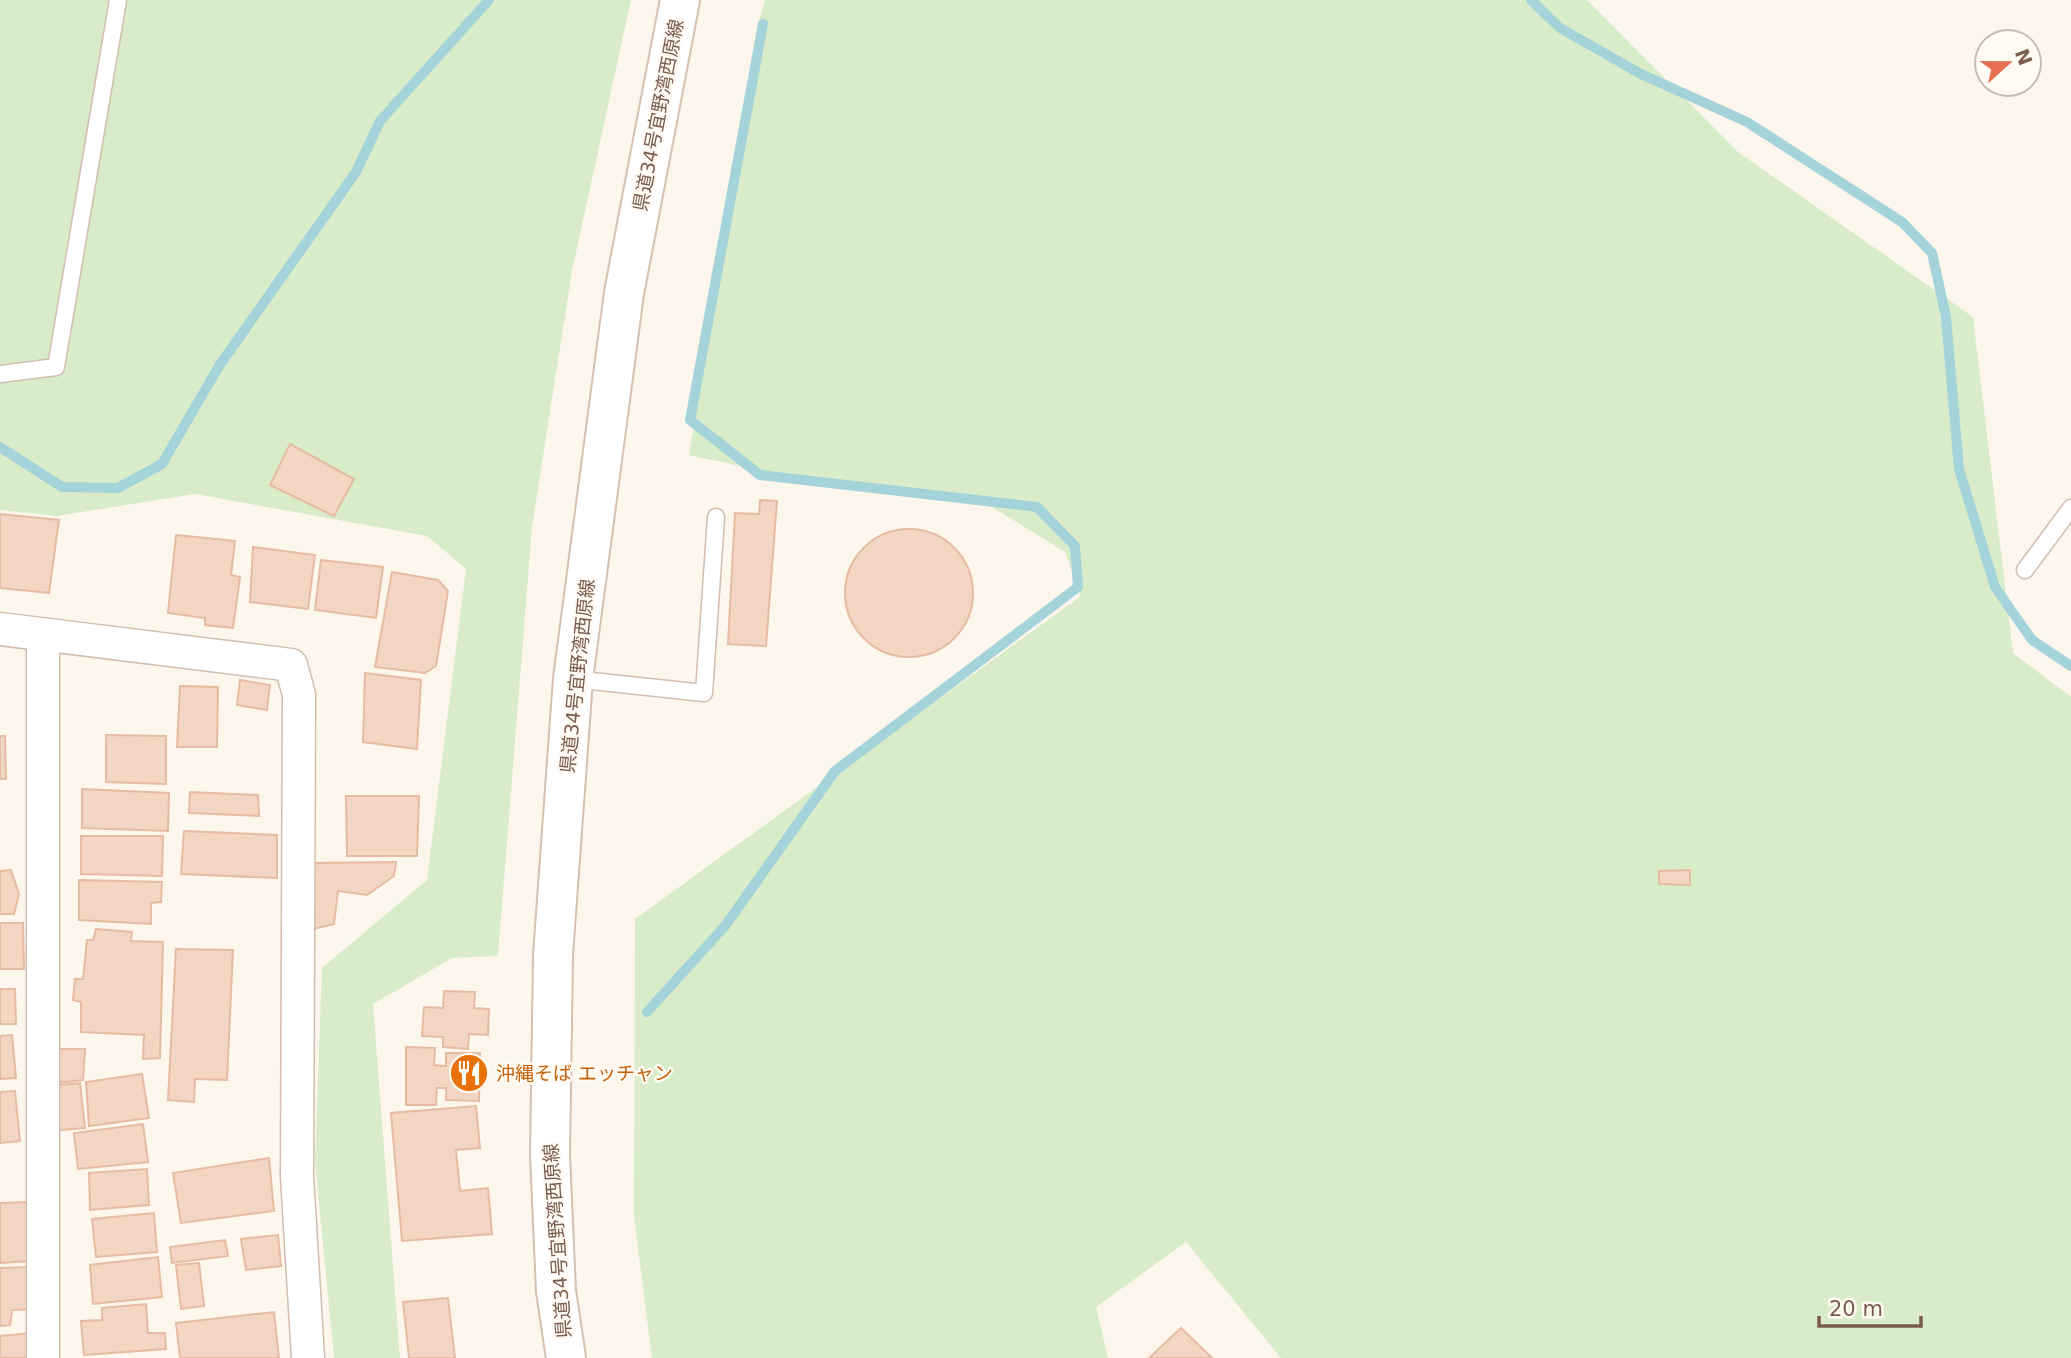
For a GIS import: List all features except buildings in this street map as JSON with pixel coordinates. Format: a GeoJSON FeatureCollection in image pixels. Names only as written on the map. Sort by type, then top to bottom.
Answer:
{"type":"FeatureCollection","features":[{"type":"Feature","properties":{"kind":"main road","name":"県道34号宜野湾西原線"},"geometry":{"type":"LineString","coordinates":[[566,1358],[556,1292],[550,1155],[553,955],[573,679],[624,293],[680,0]]}},
{"type":"Feature","properties":{"kind":"street"},"geometry":{"type":"LineString","coordinates":[[0,629],[291,665],[299,695],[297,1176],[308,1358]]}},
{"type":"Feature","properties":{"kind":"street"},"geometry":{"type":"LineString","coordinates":[[43,635],[43,1358]]}},
{"type":"Feature","properties":{"kind":"lane"},"geometry":{"type":"LineString","coordinates":[[0,374],[56,367],[118,0]]}},
{"type":"Feature","properties":{"kind":"lane"},"geometry":{"type":"LineString","coordinates":[[2025,570],[2071,508]]}},
{"type":"Feature","properties":{"kind":"lane"},"geometry":{"type":"LineString","coordinates":[[573,679],[704,693],[716,517]]}},
{"type":"Feature","properties":{"kind":"green space"},"geometry":{"type":"Polygon","coordinates":[[[0,0],[631,0],[572,271],[532,527],[498,956],[452,958],[373,1004],[400,1358],[334,1358],[315,1161],[322,968],[427,880],[466,569],[427,536],[195,494],[57,516],[0,510],[0,0]]]}},
{"type":"Feature","properties":{"kind":"green space"},"geometry":{"type":"Polygon","coordinates":[[[765,0],[1587,0],[1738,152],[1973,317],[2013,653],[2071,697],[2071,1358],[1281,1358],[1186,1242],[1096,1307],[1108,1358],[652,1358],[634,1216],[635,919],[1081,596],[1065,552],[992,507],[819,483],[689,455],[759,20],[765,0]]]}},
{"type":"Feature","properties":{"kind":"waterway"},"geometry":{"type":"LineString","coordinates":[[0,447],[62,487],[118,488],[162,464],[219,366],[356,172],[380,121],[489,0]]}},
{"type":"Feature","properties":{"kind":"waterway"},"geometry":{"type":"LineString","coordinates":[[1531,0],[1560,28],[1641,74],[1747,122],[1902,222],[1932,253],[1946,317],[1959,469],[1995,587],[2032,640],[2071,666]]}},
{"type":"Feature","properties":{"kind":"waterway"},"geometry":{"type":"LineString","coordinates":[[647,1012],[725,926],[835,771],[1078,587],[1075,546],[1037,507],[760,475],[690,420],[763,24]]}},
{"type":"Feature","properties":{"kind":"place","name":"沖縄そば エッチャン"},"geometry":{"type":"Point","coordinates":[469,1073]}}]}
